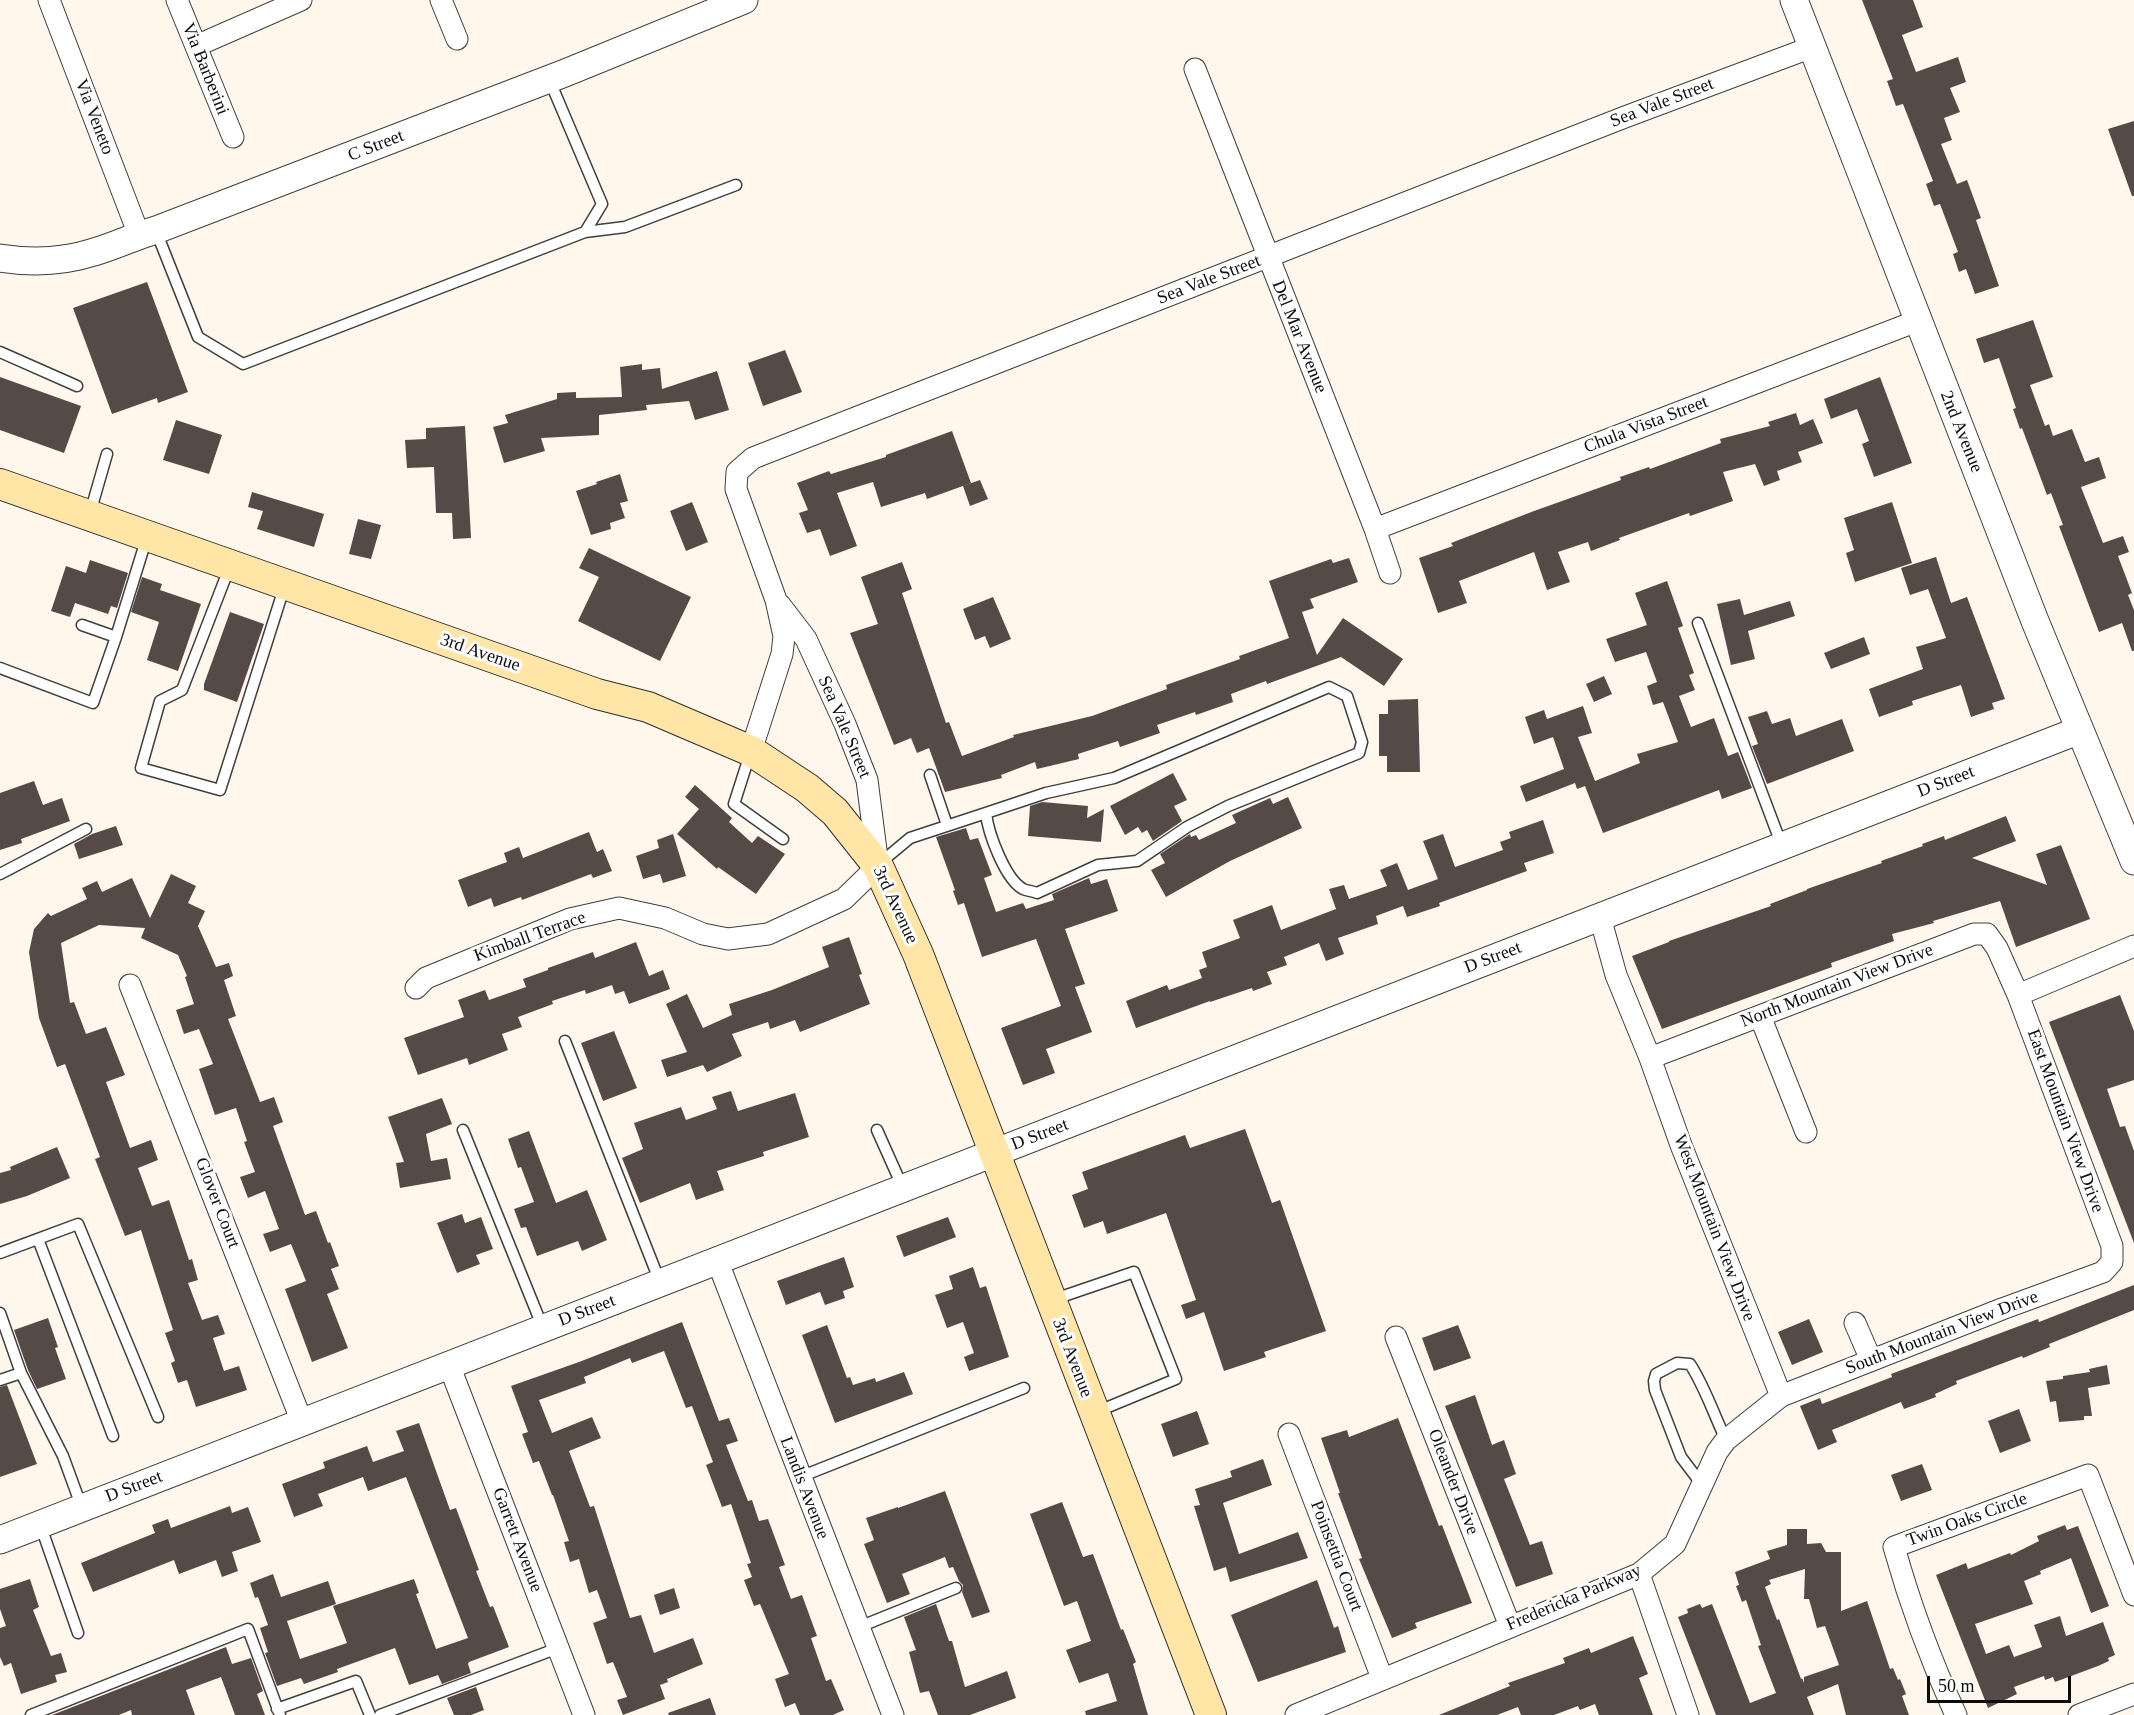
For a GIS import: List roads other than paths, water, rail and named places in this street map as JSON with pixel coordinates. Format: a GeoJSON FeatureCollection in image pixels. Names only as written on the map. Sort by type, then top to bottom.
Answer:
{"type":"FeatureCollection","features":[{"type":"Feature","properties":{"kind":"main road","name":"3rd Avenue"},"geometry":{"type":"LineString","coordinates":[[0,484],[597,694],[648,707],[751,751],[792,777],[835,812],[878,866],[918,954],[1211,1715]]}},
{"type":"Feature","properties":{"kind":"street","name":"Via Barberini"},"geometry":{"type":"LineString","coordinates":[[177,0],[233,137]]}},
{"type":"Feature","properties":{"kind":"street"},"geometry":{"type":"LineString","coordinates":[[196,45],[301,0]]}},
{"type":"Feature","properties":{"kind":"street"},"geometry":{"type":"LineString","coordinates":[[441,0],[457,39]]}},
{"type":"Feature","properties":{"kind":"street","name":"C Street"},"geometry":{"type":"LineString","coordinates":[[0,258],[37,261],[75,257],[148,233],[548,79],[744,0]]}},
{"type":"Feature","properties":{"kind":"street","name":"2nd Avenue"},"geometry":{"type":"LineString","coordinates":[[1794,0],[1917,321],[2134,861]]}},
{"type":"Feature","properties":{"kind":"street","name":"Via Veneto"},"geometry":{"type":"LineString","coordinates":[[55,2],[148,233]]}},
{"type":"Feature","properties":{"kind":"street","name":"Sea Vale Street"},"geometry":{"type":"LineString","coordinates":[[751,751],[782,654],[784,636],[776,600],[736,489],[737,472],[753,458],[1625,117],[1812,47]]}},
{"type":"Feature","properties":{"kind":"street","name":"Del Mar Avenue"},"geometry":{"type":"LineString","coordinates":[[1195,69],[1267,257],[1376,529],[1390,573]]}},
{"type":"Feature","properties":{"kind":"street","name":"Chula Vista Street"},"geometry":{"type":"LineString","coordinates":[[1376,529],[1917,321]]}},
{"type":"Feature","properties":{"kind":"street","name":"Sea Vale Street"},"geometry":{"type":"LineString","coordinates":[[776,600],[806,639],[845,724],[867,780],[878,866]]}},
{"type":"Feature","properties":{"kind":"street","name":"D Street"},"geometry":{"type":"LineString","coordinates":[[0,1540],[2080,730]]}},
{"type":"Feature","properties":{"kind":"street","name":"Kimball Terrace"},"geometry":{"type":"LineString","coordinates":[[416,988],[426,978],[570,919],[619,908],[665,918],[703,933],[728,939],[768,934],[844,899],[878,866]]}},
{"type":"Feature","properties":{"kind":"street"},"geometry":{"type":"LineString","coordinates":[[1600,917],[1616,975],[1650,1058]]}},
{"type":"Feature","properties":{"kind":"street","name":"North Mountain View Drive"},"geometry":{"type":"LineString","coordinates":[[1650,1058],[1974,934],[1987,934],[1997,948],[2006,969]]}},
{"type":"Feature","properties":{"kind":"street"},"geometry":{"type":"LineString","coordinates":[[2018,995],[2134,946]]}},
{"type":"Feature","properties":{"kind":"street","name":"East Mountain View Drive"},"geometry":{"type":"LineString","coordinates":[[2006,969],[2018,995],[2112,1246],[2112,1262],[2103,1272]]}},
{"type":"Feature","properties":{"kind":"street","name":"Glover Court"},"geometry":{"type":"LineString","coordinates":[[130,985],[302,1422]]}},
{"type":"Feature","properties":{"kind":"street"},"geometry":{"type":"LineString","coordinates":[[1760,1016],[1806,1132]]}},
{"type":"Feature","properties":{"kind":"street","name":"West Mountain View Drive"},"geometry":{"type":"LineString","coordinates":[[1650,1058],[1681,1144],[1780,1396]]}},
{"type":"Feature","properties":{"kind":"street","name":"Landis Avenue"},"geometry":{"type":"LineString","coordinates":[[717,1260],[893,1715]]}},
{"type":"Feature","properties":{"kind":"street","name":"South Mountain View Drive"},"geometry":{"type":"LineString","coordinates":[[1780,1396],[2103,1272]]}},
{"type":"Feature","properties":{"kind":"street"},"geometry":{"type":"LineString","coordinates":[[1855,1323],[1871,1360]]}},
{"type":"Feature","properties":{"kind":"street","name":"Oleander Drive"},"geometry":{"type":"LineString","coordinates":[[1396,1337],[1510,1626]]}},
{"type":"Feature","properties":{"kind":"street","name":"Garrett Avenue"},"geometry":{"type":"LineString","coordinates":[[449,1365],[584,1715]]}},
{"type":"Feature","properties":{"kind":"street","name":"Fredericka Parkway"},"geometry":{"type":"LineString","coordinates":[[1296,1715],[1639,1574],[1676,1544],[1717,1452],[1726,1440],[1780,1396]]}},
{"type":"Feature","properties":{"kind":"street","name":"Poinsettia Court"},"geometry":{"type":"LineString","coordinates":[[1289,1434],[1382,1678]]}},
{"type":"Feature","properties":{"kind":"street","name":"Twin Oaks Circle"},"geometry":{"type":"LineString","coordinates":[[1956,1715],[1942,1685],[1908,1595],[1894,1546],[2088,1475],[2134,1595]]}},
{"type":"Feature","properties":{"kind":"street"},"geometry":{"type":"LineString","coordinates":[[1639,1574],[1688,1715]]}},
{"type":"Feature","properties":{"kind":"street"},"geometry":{"type":"LineString","coordinates":[[2079,1715],[2134,1694]]}},
{"type":"Feature","properties":{"kind":"lane"},"geometry":{"type":"LineString","coordinates":[[548,79],[602,204],[585,232]]}},
{"type":"Feature","properties":{"kind":"lane"},"geometry":{"type":"LineString","coordinates":[[148,233],[198,337],[243,364],[585,232],[625,227],[736,185]]}},
{"type":"Feature","properties":{"kind":"lane"},"geometry":{"type":"LineString","coordinates":[[0,352],[76,386]]}},
{"type":"Feature","properties":{"kind":"lane"},"geometry":{"type":"LineString","coordinates":[[89,516],[107,454]]}},
{"type":"Feature","properties":{"kind":"lane"},"geometry":{"type":"LineString","coordinates":[[0,668],[93,703],[147,536]]}},
{"type":"Feature","properties":{"kind":"lane"},"geometry":{"type":"LineString","coordinates":[[231,565],[182,690],[160,701],[141,768],[220,790],[285,585]]}},
{"type":"Feature","properties":{"kind":"lane"},"geometry":{"type":"LineString","coordinates":[[1698,623],[1782,846]]}},
{"type":"Feature","properties":{"kind":"lane"},"geometry":{"type":"LineString","coordinates":[[82,625],[116,637]]}},
{"type":"Feature","properties":{"kind":"lane"},"geometry":{"type":"LineString","coordinates":[[878,866],[910,838],[1046,793],[1114,778],[1329,687],[1347,696],[1362,742],[1359,753],[1228,806],[1187,827],[1137,861],[1098,865],[1037,892],[1022,888],[1007,872],[987,824],[986,813]]}},
{"type":"Feature","properties":{"kind":"lane"},"geometry":{"type":"LineString","coordinates":[[751,751],[734,804],[783,839]]}},
{"type":"Feature","properties":{"kind":"lane"},"geometry":{"type":"LineString","coordinates":[[930,775],[947,825]]}},
{"type":"Feature","properties":{"kind":"lane"},"geometry":{"type":"LineString","coordinates":[[0,874],[86,829]]}},
{"type":"Feature","properties":{"kind":"lane"},"geometry":{"type":"LineString","coordinates":[[566,1041],[660,1282]]}},
{"type":"Feature","properties":{"kind":"lane"},"geometry":{"type":"LineString","coordinates":[[463,1130],[543,1328]]}},
{"type":"Feature","properties":{"kind":"lane"},"geometry":{"type":"LineString","coordinates":[[877,1130],[903,1188]]}},
{"type":"Feature","properties":{"kind":"lane"},"geometry":{"type":"LineString","coordinates":[[0,1253],[78,1224],[158,1418]]}},
{"type":"Feature","properties":{"kind":"lane"},"geometry":{"type":"LineString","coordinates":[[38,1239],[113,1436]]}},
{"type":"Feature","properties":{"kind":"lane"},"geometry":{"type":"LineString","coordinates":[[1050,1300],[1134,1272],[1176,1379],[1093,1413]]}},
{"type":"Feature","properties":{"kind":"lane"},"geometry":{"type":"LineString","coordinates":[[0,1313],[21,1373],[63,1456],[81,1508]]}},
{"type":"Feature","properties":{"kind":"lane"},"geometry":{"type":"LineString","coordinates":[[1703,1486],[1682,1456],[1655,1390],[1656,1374],[1677,1363],[1690,1365],[1699,1377],[1710,1408],[1726,1440]]}},
{"type":"Feature","properties":{"kind":"lane"},"geometry":{"type":"LineString","coordinates":[[0,1380],[21,1373]]}},
{"type":"Feature","properties":{"kind":"lane"},"geometry":{"type":"LineString","coordinates":[[800,1477],[1024,1388]]}},
{"type":"Feature","properties":{"kind":"lane"},"geometry":{"type":"LineString","coordinates":[[40,1524],[78,1633]]}},
{"type":"Feature","properties":{"kind":"lane"},"geometry":{"type":"LineString","coordinates":[[859,1627],[956,1588]]}},
{"type":"Feature","properties":{"kind":"lane"},"geometry":{"type":"LineString","coordinates":[[31,1715],[248,1629],[279,1712],[356,1681],[370,1715]]}},
{"type":"Feature","properties":{"kind":"lane"},"geometry":{"type":"LineString","coordinates":[[380,1715],[558,1648]]}}]}
